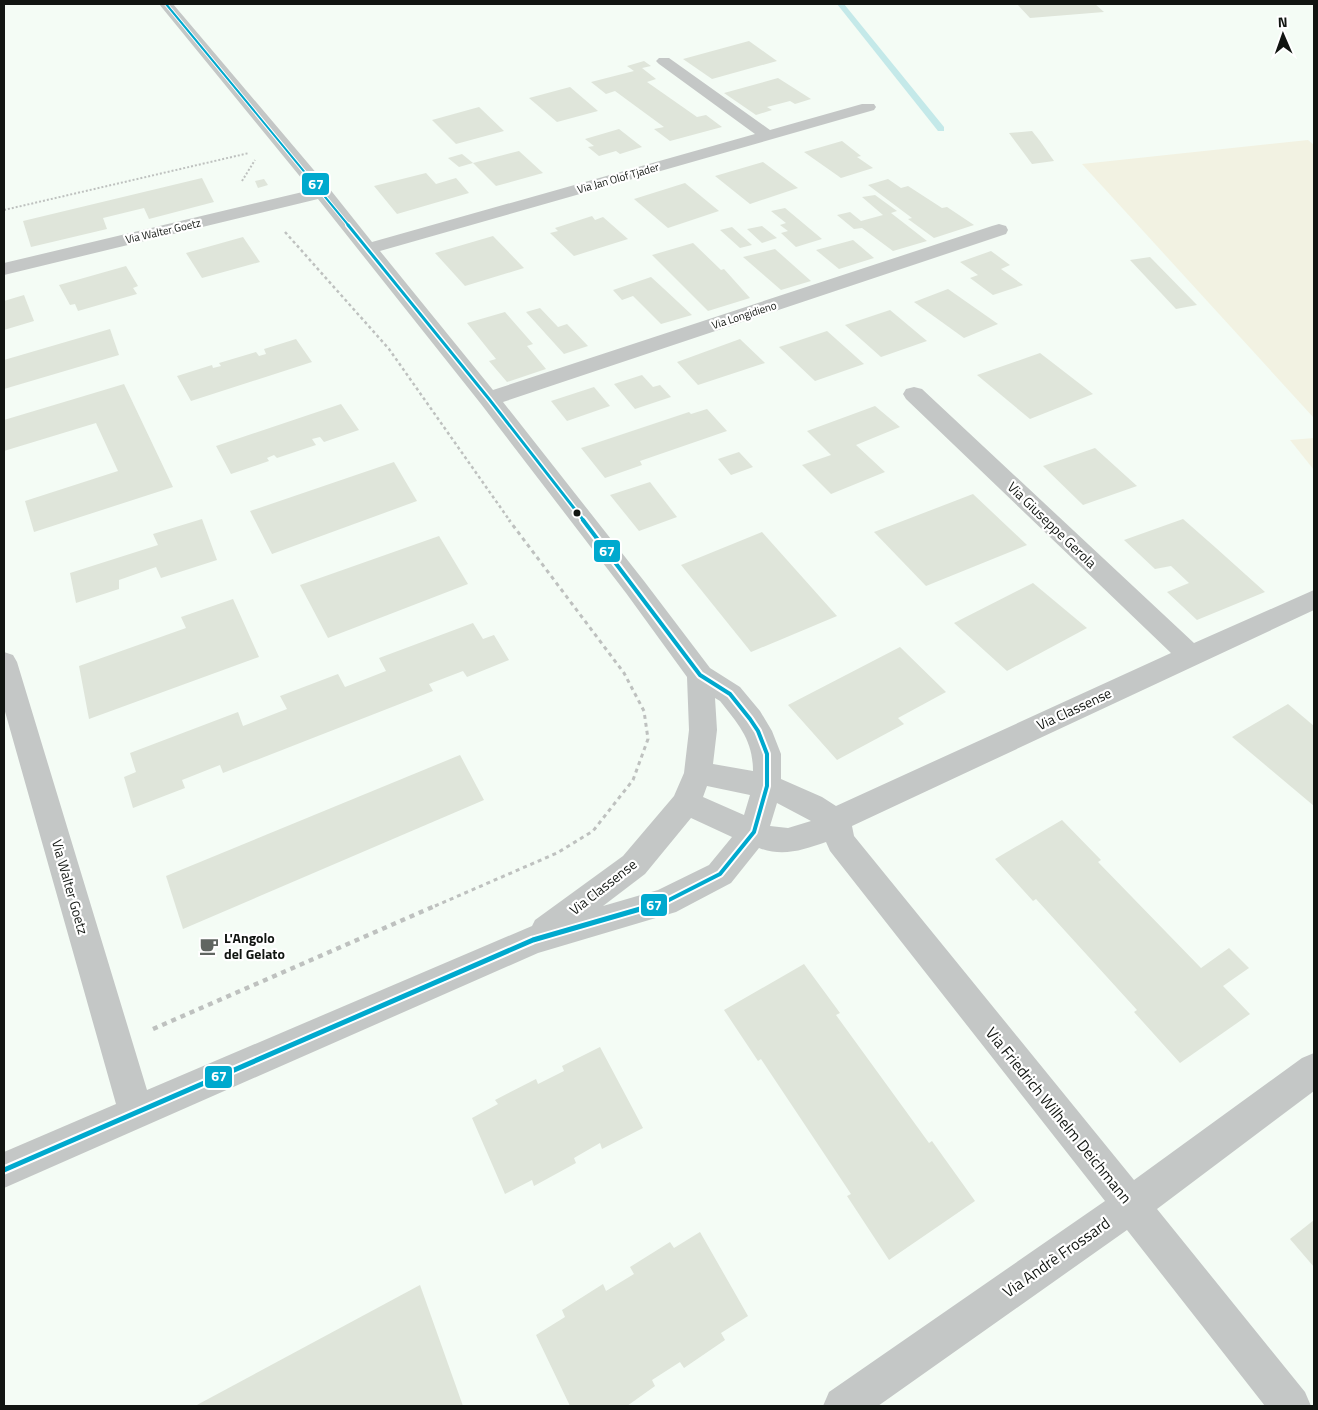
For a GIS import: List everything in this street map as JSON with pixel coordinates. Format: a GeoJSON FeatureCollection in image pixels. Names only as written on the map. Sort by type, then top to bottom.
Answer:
{"type":"FeatureCollection","features":[{"type":"Feature","properties":{"kind":"street"},"geometry":{"type":"LineString","coordinates":[[166,4],[323,192],[489,400],[635,586],[700,675]]}},
{"type":"Feature","properties":{"kind":"street"},"geometry":{"type":"LineString","coordinates":[[664,61],[767,135]]}},
{"type":"Feature","properties":{"kind":"street","name":"Via Jan Olof Tjader"},"geometry":{"type":"LineString","coordinates":[[368,249],[868,107]]}},
{"type":"Feature","properties":{"kind":"street","name":"Via Walter Goetz"},"geometry":{"type":"LineString","coordinates":[[4,269],[323,192]]}},
{"type":"Feature","properties":{"kind":"street","name":"Via Longidieno"},"geometry":{"type":"LineString","coordinates":[[489,400],[999,230]]}},
{"type":"Feature","properties":{"kind":"street","name":"Via Giuseppe Gerola"},"geometry":{"type":"LineString","coordinates":[[914,394],[1190,656]]}},
{"type":"Feature","properties":{"kind":"street","name":"Via Classense"},"geometry":{"type":"LineString","coordinates":[[686,803],[768,839],[788,841],[819,832],[835,820],[1314,599]]}},
{"type":"Feature","properties":{"kind":"street","name":"Via Walter Goetz"},"geometry":{"type":"LineString","coordinates":[[4,662],[136,1112]]}},
{"type":"Feature","properties":{"kind":"street","name":"Via Classense"},"geometry":{"type":"LineString","coordinates":[[533,940],[634,864],[686,803],[698,774],[703,730],[700,675]]}},
{"type":"Feature","properties":{"kind":"street","name":"Via Classense"},"geometry":{"type":"LineString","coordinates":[[4,1170],[533,940],[665,902],[720,874],[754,832],[767,786],[767,754],[758,732],[730,694],[700,675]]}},
{"type":"Feature","properties":{"kind":"street"},"geometry":{"type":"LineString","coordinates":[[698,774],[767,786],[812,806],[835,820]]}},
{"type":"Feature","properties":{"kind":"street","name":"Via Friedrich Wilhelm Deichmann"},"geometry":{"type":"LineString","coordinates":[[835,820],[841,842],[1291,1406]]}},
{"type":"Feature","properties":{"kind":"street","name":"Via Andrè Frossard"},"geometry":{"type":"LineString","coordinates":[[843,1406],[1131,1205],[1314,1070]]}},
{"type":"Feature","properties":{"kind":"path"},"geometry":{"type":"LineString","coordinates":[[4,210],[284,145]]}},
{"type":"Feature","properties":{"kind":"path"},"geometry":{"type":"LineString","coordinates":[[150,1021],[153,1029],[557,853],[593,831],[633,780],[648,739],[644,711],[624,673],[491,496],[389,349],[241,180],[254,163],[259,150]]}},
{"type":"Feature","properties":{"kind":"green space"},"geometry":{"type":"Polygon","coordinates":[[[1308,140],[1314,145],[1313,417],[1082,164],[1308,140]]]}},
{"type":"Feature","properties":{"kind":"green space"},"geometry":{"type":"Polygon","coordinates":[[[1314,438],[1314,470],[1290,440],[1314,438]]]}},
{"type":"Feature","properties":{"kind":"building"},"geometry":{"type":"Polygon","coordinates":[[[1017,4],[1095,4],[1104,12],[1030,18],[1017,4]]]}},
{"type":"Feature","properties":{"kind":"building"},"geometry":{"type":"Polygon","coordinates":[[[749,41],[777,61],[712,79],[683,59],[749,41]]]}},
{"type":"Feature","properties":{"kind":"building"},"geometry":{"type":"Polygon","coordinates":[[[644,61],[651,66],[642,68],[656,79],[647,82],[697,117],[706,115],[722,127],[670,141],[654,129],[664,127],[615,91],[606,94],[591,82],[634,71],[627,66],[644,61]]]}},
{"type":"Feature","properties":{"kind":"building"},"geometry":{"type":"Polygon","coordinates":[[[778,78],[811,99],[795,104],[790,101],[767,107],[772,110],[756,115],[724,93],[778,78]]]}},
{"type":"Feature","properties":{"kind":"building"},"geometry":{"type":"Polygon","coordinates":[[[570,87],[598,111],[557,122],[529,98],[570,87]]]}},
{"type":"Feature","properties":{"kind":"building"},"geometry":{"type":"Polygon","coordinates":[[[479,107],[504,131],[456,144],[432,120],[479,107]]]}},
{"type":"Feature","properties":{"kind":"building"},"geometry":{"type":"Polygon","coordinates":[[[619,129],[642,147],[620,154],[616,151],[599,156],[588,147],[594,146],[585,139],[619,129]]]}},
{"type":"Feature","properties":{"kind":"building"},"geometry":{"type":"Polygon","coordinates":[[[1032,131],[1054,161],[1032,164],[1009,133],[1032,131]]]}},
{"type":"Feature","properties":{"kind":"building"},"geometry":{"type":"Polygon","coordinates":[[[842,141],[861,156],[857,157],[873,168],[841,178],[804,152],[842,141]]]}},
{"type":"Feature","properties":{"kind":"building"},"geometry":{"type":"Polygon","coordinates":[[[519,151],[543,173],[496,186],[473,163],[519,151]]]}},
{"type":"Feature","properties":{"kind":"building"},"geometry":{"type":"Polygon","coordinates":[[[462,154],[473,163],[459,167],[448,158],[462,154]]]}},
{"type":"Feature","properties":{"kind":"building"},"geometry":{"type":"Polygon","coordinates":[[[763,162],[798,188],[750,204],[715,176],[763,162]]]}},
{"type":"Feature","properties":{"kind":"building"},"geometry":{"type":"Polygon","coordinates":[[[426,173],[436,184],[456,178],[469,193],[397,214],[374,186],[426,173]]]}},
{"type":"Feature","properties":{"kind":"building"},"geometry":{"type":"Polygon","coordinates":[[[202,178],[214,202],[149,219],[144,208],[103,218],[107,229],[31,247],[23,221],[202,178]]]}},
{"type":"Feature","properties":{"kind":"building"},"geometry":{"type":"Polygon","coordinates":[[[264,179],[268,185],[258,188],[255,181],[264,179]]]}},
{"type":"Feature","properties":{"kind":"building"},"geometry":{"type":"Polygon","coordinates":[[[888,179],[901,188],[908,186],[942,208],[947,207],[974,225],[934,238],[908,219],[912,218],[868,185],[888,179]]]}},
{"type":"Feature","properties":{"kind":"building"},"geometry":{"type":"Polygon","coordinates":[[[685,183],[719,211],[668,228],[634,199],[685,183]]]}},
{"type":"Feature","properties":{"kind":"building"},"geometry":{"type":"Polygon","coordinates":[[[875,195],[897,211],[891,213],[927,241],[893,251],[862,228],[854,229],[837,215],[850,212],[861,221],[883,215],[862,197],[875,195]]]}},
{"type":"Feature","properties":{"kind":"building"},"geometry":{"type":"Polygon","coordinates":[[[785,208],[822,239],[796,247],[781,233],[788,231],[780,225],[786,223],[771,211],[785,208]]]}},
{"type":"Feature","properties":{"kind":"building"},"geometry":{"type":"Polygon","coordinates":[[[592,216],[595,220],[603,217],[628,239],[574,256],[550,233],[558,231],[555,228],[592,216]]]}},
{"type":"Feature","properties":{"kind":"building"},"geometry":{"type":"Polygon","coordinates":[[[762,226],[777,238],[762,243],[747,229],[762,226]]]}},
{"type":"Feature","properties":{"kind":"building"},"geometry":{"type":"Polygon","coordinates":[[[732,227],[752,245],[740,248],[720,230],[732,227]]]}},
{"type":"Feature","properties":{"kind":"building"},"geometry":{"type":"Polygon","coordinates":[[[493,236],[524,268],[465,286],[435,253],[493,236]]]}},
{"type":"Feature","properties":{"kind":"building"},"geometry":{"type":"Polygon","coordinates":[[[243,237],[260,262],[202,278],[186,253],[243,237]]]}},
{"type":"Feature","properties":{"kind":"building"},"geometry":{"type":"Polygon","coordinates":[[[853,240],[874,258],[839,269],[816,250],[853,240]]]}},
{"type":"Feature","properties":{"kind":"building"},"geometry":{"type":"Polygon","coordinates":[[[693,243],[721,270],[724,269],[750,298],[708,311],[652,255],[693,243]]]}},
{"type":"Feature","properties":{"kind":"building"},"geometry":{"type":"Polygon","coordinates":[[[775,249],[811,281],[781,290],[743,257],[775,249]]]}},
{"type":"Feature","properties":{"kind":"building"},"geometry":{"type":"Polygon","coordinates":[[[991,251],[1010,265],[1001,269],[1023,285],[993,295],[970,278],[978,275],[960,262],[991,251]]]}},
{"type":"Feature","properties":{"kind":"building"},"geometry":{"type":"Polygon","coordinates":[[[1150,257],[1197,305],[1176,309],[1130,260],[1150,257]]]}},
{"type":"Feature","properties":{"kind":"building"},"geometry":{"type":"Polygon","coordinates":[[[126,266],[138,286],[133,288],[137,294],[78,311],[75,304],[70,305],[59,285],[126,266]]]}},
{"type":"Feature","properties":{"kind":"building"},"geometry":{"type":"Polygon","coordinates":[[[651,277],[692,315],[661,324],[633,296],[622,300],[613,290],[651,277]]]}},
{"type":"Feature","properties":{"kind":"building"},"geometry":{"type":"Polygon","coordinates":[[[948,289],[998,324],[964,338],[914,302],[948,289]]]}},
{"type":"Feature","properties":{"kind":"building"},"geometry":{"type":"Polygon","coordinates":[[[24,295],[34,321],[4,330],[4,301],[24,295]]]}},
{"type":"Feature","properties":{"kind":"building"},"geometry":{"type":"Polygon","coordinates":[[[540,308],[558,327],[567,324],[588,346],[564,354],[526,312],[540,308]]]}},
{"type":"Feature","properties":{"kind":"building"},"geometry":{"type":"Polygon","coordinates":[[[890,310],[927,341],[881,357],[845,325],[890,310]]]}},
{"type":"Feature","properties":{"kind":"building"},"geometry":{"type":"Polygon","coordinates":[[[505,312],[533,344],[527,346],[546,369],[507,382],[489,361],[496,359],[467,323],[505,312]]]}},
{"type":"Feature","properties":{"kind":"building"},"geometry":{"type":"Polygon","coordinates":[[[110,329],[119,355],[4,389],[4,360],[110,329]]]}},
{"type":"Feature","properties":{"kind":"building"},"geometry":{"type":"Polygon","coordinates":[[[827,331],[864,364],[815,381],[779,347],[827,331]]]}},
{"type":"Feature","properties":{"kind":"building"},"geometry":{"type":"Polygon","coordinates":[[[296,339],[312,362],[191,401],[177,376],[212,365],[213,368],[221,366],[219,363],[256,352],[259,356],[266,354],[264,349],[296,339]]]}},
{"type":"Feature","properties":{"kind":"building"},"geometry":{"type":"Polygon","coordinates":[[[740,339],[765,363],[698,385],[677,362],[740,339]]]}},
{"type":"Feature","properties":{"kind":"building"},"geometry":{"type":"Polygon","coordinates":[[[1040,353],[1093,394],[1030,419],[977,375],[1040,353]]]}},
{"type":"Feature","properties":{"kind":"building"},"geometry":{"type":"Polygon","coordinates":[[[642,375],[653,387],[660,385],[671,397],[635,409],[614,384],[642,375]]]}},
{"type":"Feature","properties":{"kind":"building"},"geometry":{"type":"Polygon","coordinates":[[[124,384],[173,487],[34,532],[25,501],[118,471],[96,423],[4,451],[4,420],[124,384]]]}},
{"type":"Feature","properties":{"kind":"building"},"geometry":{"type":"Polygon","coordinates":[[[594,387],[610,406],[567,421],[551,401],[594,387]]]}},
{"type":"Feature","properties":{"kind":"building"},"geometry":{"type":"Polygon","coordinates":[[[341,404],[359,430],[324,442],[320,437],[312,439],[316,445],[277,458],[274,455],[267,458],[269,461],[231,474],[216,446],[341,404]]]}},
{"type":"Feature","properties":{"kind":"building"},"geometry":{"type":"Polygon","coordinates":[[[875,406],[900,427],[856,445],[885,472],[831,494],[802,465],[831,455],[807,431],[875,406]]]}},
{"type":"Feature","properties":{"kind":"building"},"geometry":{"type":"Polygon","coordinates":[[[707,409],[727,431],[640,461],[642,465],[605,478],[581,448],[689,412],[691,414],[707,409]]]}},
{"type":"Feature","properties":{"kind":"building"},"geometry":{"type":"Polygon","coordinates":[[[1095,448],[1137,486],[1083,505],[1043,466],[1095,448]]]}},
{"type":"Feature","properties":{"kind":"building"},"geometry":{"type":"Polygon","coordinates":[[[739,452],[753,467],[731,475],[718,459],[739,452]]]}},
{"type":"Feature","properties":{"kind":"building"},"geometry":{"type":"Polygon","coordinates":[[[394,462],[417,501],[272,554],[250,511],[394,462]]]}},
{"type":"Feature","properties":{"kind":"building"},"geometry":{"type":"Polygon","coordinates":[[[650,482],[677,517],[639,531],[610,495],[650,482]]]}},
{"type":"Feature","properties":{"kind":"building"},"geometry":{"type":"Polygon","coordinates":[[[973,494],[1027,545],[926,586],[874,532],[973,494]]]}},
{"type":"Feature","properties":{"kind":"building"},"geometry":{"type":"Polygon","coordinates":[[[202,519],[217,560],[161,578],[156,567],[119,580],[119,589],[76,603],[70,573],[158,545],[153,534],[202,519]]]}},
{"type":"Feature","properties":{"kind":"building"},"geometry":{"type":"Polygon","coordinates":[[[1183,519],[1265,592],[1197,620],[1167,592],[1189,583],[1171,566],[1155,569],[1124,540],[1183,519]]]}},
{"type":"Feature","properties":{"kind":"building"},"geometry":{"type":"Polygon","coordinates":[[[762,532],[837,616],[751,652],[681,565],[762,532]]]}},
{"type":"Feature","properties":{"kind":"building"},"geometry":{"type":"Polygon","coordinates":[[[439,536],[468,584],[328,638],[300,585],[439,536]]]}},
{"type":"Feature","properties":{"kind":"building"},"geometry":{"type":"Polygon","coordinates":[[[1033,583],[1087,628],[1007,671],[954,623],[1033,583]]]}},
{"type":"Feature","properties":{"kind":"building"},"geometry":{"type":"Polygon","coordinates":[[[233,599],[259,657],[89,719],[79,666],[186,628],[181,617],[233,599]]]}},
{"type":"Feature","properties":{"kind":"building"},"geometry":{"type":"Polygon","coordinates":[[[473,623],[483,639],[494,635],[509,660],[467,677],[463,671],[429,684],[433,691],[223,773],[220,765],[182,780],[185,788],[133,808],[124,777],[136,772],[130,753],[238,712],[243,726],[287,709],[280,696],[338,674],[345,687],[386,671],[379,658],[473,623]]]}},
{"type":"Feature","properties":{"kind":"building"},"geometry":{"type":"Polygon","coordinates":[[[900,647],[946,692],[898,718],[904,724],[837,760],[788,705],[900,647]]]}},
{"type":"Feature","properties":{"kind":"building"},"geometry":{"type":"Polygon","coordinates":[[[1288,704],[1314,726],[1314,806],[1232,737],[1288,704]]]}},
{"type":"Feature","properties":{"kind":"building"},"geometry":{"type":"Polygon","coordinates":[[[460,755],[484,800],[183,929],[166,876],[460,755]]]}},
{"type":"Feature","properties":{"kind":"building"},"geometry":{"type":"Polygon","coordinates":[[[1062,820],[1101,860],[1098,862],[1201,968],[1229,948],[1249,968],[1223,986],[1250,1014],[1180,1063],[1134,1012],[1137,1010],[1036,899],[1033,901],[995,859],[1062,820]]]}},
{"type":"Feature","properties":{"kind":"building"},"geometry":{"type":"Polygon","coordinates":[[[804,964],[840,1013],[836,1015],[929,1143],[932,1141],[975,1201],[889,1260],[847,1196],[851,1194],[761,1059],[758,1061],[724,1010],[804,964]]]}},
{"type":"Feature","properties":{"kind":"building"},"geometry":{"type":"Polygon","coordinates":[[[600,1047],[643,1128],[602,1149],[600,1143],[574,1158],[576,1163],[534,1186],[532,1180],[505,1194],[472,1118],[498,1104],[495,1100],[536,1079],[538,1084],[564,1071],[562,1066],[600,1047]]]}},
{"type":"Feature","properties":{"kind":"building"},"geometry":{"type":"Polygon","coordinates":[[[1314,1220],[1314,1267],[1290,1239],[1314,1220]]]}},
{"type":"Feature","properties":{"kind":"building"},"geometry":{"type":"Polygon","coordinates":[[[700,1232],[748,1316],[721,1333],[725,1340],[684,1368],[680,1362],[652,1380],[655,1386],[627,1406],[570,1406],[536,1335],[565,1317],[562,1310],[603,1284],[606,1291],[634,1274],[630,1267],[670,1242],[674,1248],[700,1232]]]}},
{"type":"Feature","properties":{"kind":"building"},"geometry":{"type":"Polygon","coordinates":[[[420,1285],[463,1406],[195,1406],[420,1285]]]}},
{"type":"Feature","properties":{"kind":"waterway"},"geometry":{"type":"LineString","coordinates":[[841,4],[941,129]]}},
{"type":"Feature","properties":{"kind":"transit line","name":"67"},"geometry":{"type":"LineString","coordinates":[[4,1170],[533,940],[665,902],[720,874],[754,832],[767,786],[767,754],[758,731],[750,719],[730,694],[700,675],[635,587],[489,399],[284,145],[166,4]]}},
{"type":"Feature","properties":{"kind":"place","name":"L'Angolo del Gelato"},"geometry":{"type":"Point","coordinates":[209,946]}}]}
